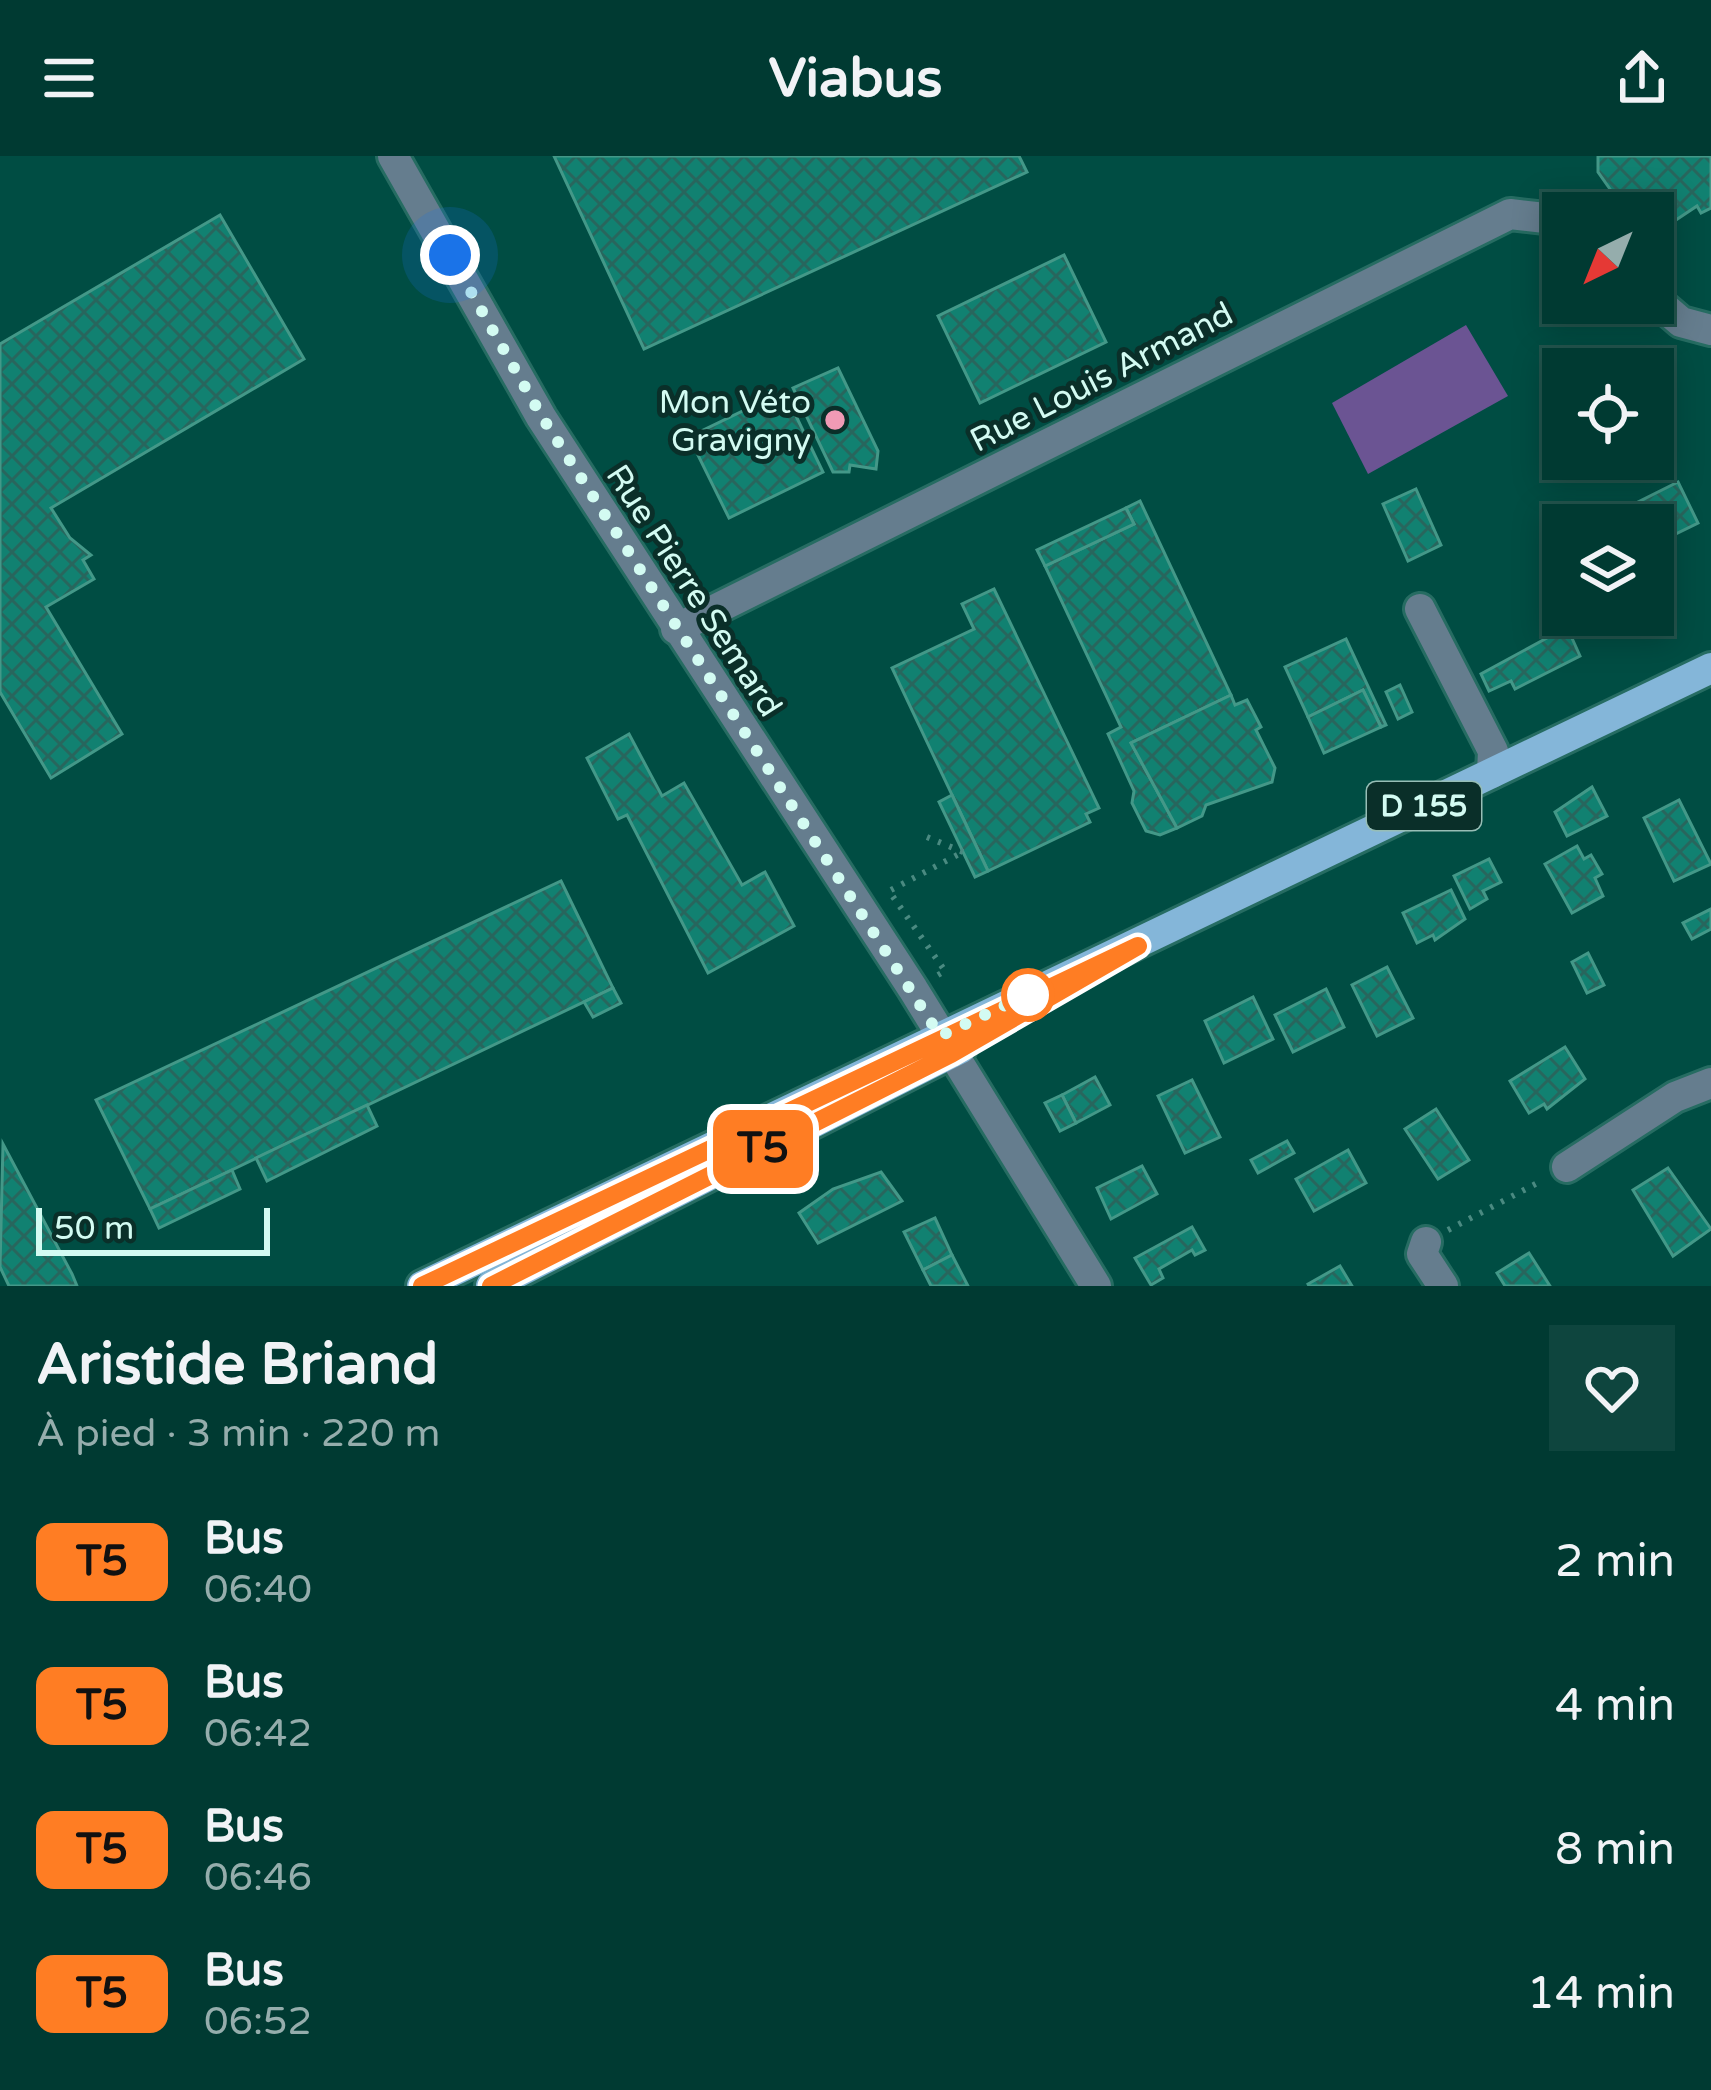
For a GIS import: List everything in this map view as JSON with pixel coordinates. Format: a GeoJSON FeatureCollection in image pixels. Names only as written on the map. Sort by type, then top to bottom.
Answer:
{"type":"FeatureCollection","features":[{"type":"Feature","properties":{"kind":"main road","name":"D 155"},"geometry":{"type":"LineString","coordinates":[[422,1286],[717,1158],[1138,946],[1711,668]]}},
{"type":"Feature","properties":{"kind":"main road","name":"D 155"},"geometry":{"type":"LineString","coordinates":[[491,1286],[717,1158]]}},
{"type":"Feature","properties":{"kind":"street","name":"Rue Pierre Semard"},"geometry":{"type":"LineString","coordinates":[[401,162],[542,417],[913,989],[1096,1286]]}},
{"type":"Feature","properties":{"kind":"street","name":"Rue Louis Armand"},"geometry":{"type":"LineString","coordinates":[[676,629],[1510,214],[1542,218]]}},
{"type":"Feature","properties":{"kind":"street"},"geometry":{"type":"LineString","coordinates":[[1674,316],[1711,330]]}},
{"type":"Feature","properties":{"kind":"street"},"geometry":{"type":"LineString","coordinates":[[1420,609],[1493,751],[1492,773]]}},
{"type":"Feature","properties":{"kind":"street"},"geometry":{"type":"LineString","coordinates":[[1567,1167],[1675,1097],[1711,1082]]}},
{"type":"Feature","properties":{"kind":"street"},"geometry":{"type":"LineString","coordinates":[[1426,1242],[1422,1254],[1443,1286]]}},
{"type":"Feature","properties":{"kind":"path"},"geometry":{"type":"LineString","coordinates":[[913,989],[945,971],[889,891],[963,852],[927,837]]}},
{"type":"Feature","properties":{"kind":"path"},"geometry":{"type":"LineString","coordinates":[[1426,1242],[1567,1167]]}},
{"type":"Feature","properties":{"kind":"shaded area"},"geometry":{"type":"Polygon","coordinates":[[[1466,325],[1508,396],[1368,474],[1332,403],[1466,325]]]}},
{"type":"Feature","properties":{"kind":"building"},"geometry":{"type":"Polygon","coordinates":[[[554,156],[1019,156],[1027,172],[644,349],[554,156]]]}},
{"type":"Feature","properties":{"kind":"building"},"geometry":{"type":"Polygon","coordinates":[[[1598,156],[1711,156],[1711,208],[1701,213],[1697,206],[1674,221],[1674,192],[1612,192],[1598,172],[1598,156]]]}},
{"type":"Feature","properties":{"kind":"building"},"geometry":{"type":"Polygon","coordinates":[[[220,215],[304,359],[51,508],[70,538],[91,555],[83,560],[94,579],[46,607],[122,734],[51,778],[0,692],[0,344],[220,215]]]}},
{"type":"Feature","properties":{"kind":"building"},"geometry":{"type":"Polygon","coordinates":[[[1064,255],[1106,342],[980,403],[938,316],[1064,255]]]}},
{"type":"Feature","properties":{"kind":"building","name":"Mon Véto Gravigny"},"geometry":{"type":"Polygon","coordinates":[[[838,368],[878,451],[876,469],[850,465],[849,472],[833,472],[793,388],[838,368]]]}},
{"type":"Feature","properties":{"kind":"building"},"geometry":{"type":"Polygon","coordinates":[[[784,391],[823,472],[729,518],[689,437],[784,391]]]}},
{"type":"Feature","properties":{"kind":"building"},"geometry":{"type":"Polygon","coordinates":[[[1678,482],[1698,523],[1674,535],[1674,504],[1634,504],[1678,482]]]}},
{"type":"Feature","properties":{"kind":"building"},"geometry":{"type":"Polygon","coordinates":[[[1416,489],[1441,545],[1408,561],[1383,504],[1416,489]]]}},
{"type":"Feature","properties":{"kind":"building"},"geometry":{"type":"Polygon","coordinates":[[[1140,501],[1231,695],[1131,743],[1177,828],[1160,835],[1146,831],[1132,803],[1134,791],[1108,734],[1121,727],[1045,566],[1134,524],[1126,508],[1140,501]]]}},
{"type":"Feature","properties":{"kind":"building"},"geometry":{"type":"Polygon","coordinates":[[[1126,508],[1134,524],[1045,566],[1037,550],[1126,508]]]}},
{"type":"Feature","properties":{"kind":"building"},"geometry":{"type":"Polygon","coordinates":[[[994,589],[1099,808],[1086,814],[1090,822],[988,871],[892,668],[974,629],[962,604],[994,589]]]}},
{"type":"Feature","properties":{"kind":"building"},"geometry":{"type":"Polygon","coordinates":[[[1551,636],[1571,636],[1580,656],[1515,689],[1511,681],[1489,691],[1481,674],[1551,636]]]}},
{"type":"Feature","properties":{"kind":"building"},"geometry":{"type":"Polygon","coordinates":[[[1346,639],[1386,725],[1381,727],[1363,690],[1308,717],[1285,667],[1346,639]]]}},
{"type":"Feature","properties":{"kind":"building"},"geometry":{"type":"Polygon","coordinates":[[[1400,685],[1412,712],[1398,719],[1386,692],[1400,685]]]}},
{"type":"Feature","properties":{"kind":"building"},"geometry":{"type":"Polygon","coordinates":[[[1363,690],[1381,727],[1324,753],[1308,717],[1363,690]]]}},
{"type":"Feature","properties":{"kind":"building"},"geometry":{"type":"Polygon","coordinates":[[[1231,695],[1235,705],[1247,700],[1261,727],[1256,730],[1275,768],[1272,782],[1206,805],[1202,816],[1177,828],[1131,743],[1231,695]]]}},
{"type":"Feature","properties":{"kind":"building"},"geometry":{"type":"Polygon","coordinates":[[[629,734],[662,796],[684,783],[742,885],[765,872],[794,926],[708,973],[627,815],[618,819],[587,758],[629,734]]]}},
{"type":"Feature","properties":{"kind":"building"},"geometry":{"type":"Polygon","coordinates":[[[1592,787],[1607,816],[1567,836],[1555,812],[1592,787]]]}},
{"type":"Feature","properties":{"kind":"building"},"geometry":{"type":"Polygon","coordinates":[[[952,795],[988,871],[975,877],[939,802],[952,795]]]}},
{"type":"Feature","properties":{"kind":"building"},"geometry":{"type":"Polygon","coordinates":[[[1679,800],[1711,864],[1674,881],[1644,818],[1679,800]]]}},
{"type":"Feature","properties":{"kind":"building"},"geometry":{"type":"Polygon","coordinates":[[[1577,846],[1584,859],[1591,855],[1602,874],[1595,878],[1603,896],[1572,913],[1545,864],[1577,846]]]}},
{"type":"Feature","properties":{"kind":"building"},"geometry":{"type":"Polygon","coordinates":[[[1489,859],[1501,882],[1483,891],[1487,899],[1470,909],[1454,876],[1489,859]]]}},
{"type":"Feature","properties":{"kind":"building"},"geometry":{"type":"Polygon","coordinates":[[[561,881],[613,988],[150,1209],[96,1100],[561,881]]]}},
{"type":"Feature","properties":{"kind":"building"},"geometry":{"type":"Polygon","coordinates":[[[1451,890],[1465,919],[1435,940],[1433,935],[1417,943],[1403,913],[1451,890]]]}},
{"type":"Feature","properties":{"kind":"building"},"geometry":{"type":"Polygon","coordinates":[[[1711,909],[1711,929],[1692,939],[1683,923],[1711,909]]]}},
{"type":"Feature","properties":{"kind":"building"},"geometry":{"type":"Polygon","coordinates":[[[1588,953],[1604,985],[1587,993],[1572,962],[1588,953]]]}},
{"type":"Feature","properties":{"kind":"building"},"geometry":{"type":"Polygon","coordinates":[[[1387,967],[1413,1018],[1377,1036],[1352,985],[1387,967]]]}},
{"type":"Feature","properties":{"kind":"building"},"geometry":{"type":"Polygon","coordinates":[[[613,988],[621,1003],[593,1017],[584,1002],[613,988]]]}},
{"type":"Feature","properties":{"kind":"building"},"geometry":{"type":"Polygon","coordinates":[[[1326,989],[1344,1027],[1293,1052],[1275,1015],[1326,989]]]}},
{"type":"Feature","properties":{"kind":"building"},"geometry":{"type":"Polygon","coordinates":[[[1253,997],[1273,1039],[1224,1063],[1205,1021],[1253,997]]]}},
{"type":"Feature","properties":{"kind":"building"},"geometry":{"type":"Polygon","coordinates":[[[1565,1047],[1585,1079],[1547,1109],[1544,1104],[1529,1113],[1510,1081],[1565,1047]]]}},
{"type":"Feature","properties":{"kind":"building"},"geometry":{"type":"Polygon","coordinates":[[[1095,1077],[1110,1105],[1076,1123],[1062,1095],[1095,1077]]]}},
{"type":"Feature","properties":{"kind":"building"},"geometry":{"type":"Polygon","coordinates":[[[1192,1080],[1220,1137],[1185,1153],[1158,1096],[1192,1080]]]}},
{"type":"Feature","properties":{"kind":"building"},"geometry":{"type":"Polygon","coordinates":[[[1062,1095],[1076,1123],[1060,1131],[1045,1103],[1062,1095]]]}},
{"type":"Feature","properties":{"kind":"building"},"geometry":{"type":"Polygon","coordinates":[[[367,1105],[377,1126],[267,1181],[256,1158],[367,1105]]]}},
{"type":"Feature","properties":{"kind":"building"},"geometry":{"type":"Polygon","coordinates":[[[1436,1109],[1469,1160],[1438,1179],[1405,1129],[1436,1109]]]}},
{"type":"Feature","properties":{"kind":"building"},"geometry":{"type":"Polygon","coordinates":[[[1287,1141],[1294,1153],[1258,1173],[1251,1160],[1287,1141]]]}},
{"type":"Feature","properties":{"kind":"building"},"geometry":{"type":"Polygon","coordinates":[[[3,1144],[77,1286],[9,1286],[0,1267],[3,1144]]]}},
{"type":"Feature","properties":{"kind":"building"},"geometry":{"type":"Polygon","coordinates":[[[1348,1150],[1366,1183],[1314,1211],[1296,1179],[1348,1150]]]}},
{"type":"Feature","properties":{"kind":"building"},"geometry":{"type":"Polygon","coordinates":[[[1142,1166],[1157,1194],[1111,1219],[1097,1188],[1142,1166]]]}},
{"type":"Feature","properties":{"kind":"building"},"geometry":{"type":"Polygon","coordinates":[[[1668,1168],[1711,1229],[1673,1256],[1633,1190],[1668,1168]]]}},
{"type":"Feature","properties":{"kind":"building"},"geometry":{"type":"Polygon","coordinates":[[[232,1170],[240,1189],[159,1228],[150,1209],[232,1170]]]}},
{"type":"Feature","properties":{"kind":"building"},"geometry":{"type":"Polygon","coordinates":[[[881,1172],[902,1201],[818,1243],[799,1213],[833,1189],[881,1172]]]}},
{"type":"Feature","properties":{"kind":"building"},"geometry":{"type":"Polygon","coordinates":[[[935,1218],[952,1255],[923,1270],[904,1232],[935,1218]]]}},
{"type":"Feature","properties":{"kind":"building"},"geometry":{"type":"Polygon","coordinates":[[[1192,1227],[1205,1250],[1195,1255],[1192,1250],[1159,1269],[1163,1278],[1151,1285],[1135,1258],[1192,1227]]]}},
{"type":"Feature","properties":{"kind":"building"},"geometry":{"type":"Polygon","coordinates":[[[1529,1253],[1550,1286],[1505,1286],[1497,1273],[1529,1253]]]}},
{"type":"Feature","properties":{"kind":"building"},"geometry":{"type":"Polygon","coordinates":[[[952,1255],[968,1286],[931,1286],[923,1270],[952,1255]]]}},
{"type":"Feature","properties":{"kind":"building"},"geometry":{"type":"Polygon","coordinates":[[[1340,1266],[1352,1286],[1309,1286],[1308,1284],[1340,1266]]]}},
{"type":"Feature","properties":{"kind":"bus line","name":"T5"},"geometry":{"type":"LineString","coordinates":[[422,1286],[998,1008],[1138,946],[951,1054],[491,1286]]}},
{"type":"Feature","properties":{"kind":"place","name":"Mon Véto Gravigny"},"geometry":{"type":"Point","coordinates":[835,420]}},
{"type":"Feature","properties":{"kind":"route"},"geometry":{"type":"LineString","coordinates":[[450,255],[542,417],[940,1036],[1033,992],[1028,995]]}}]}
